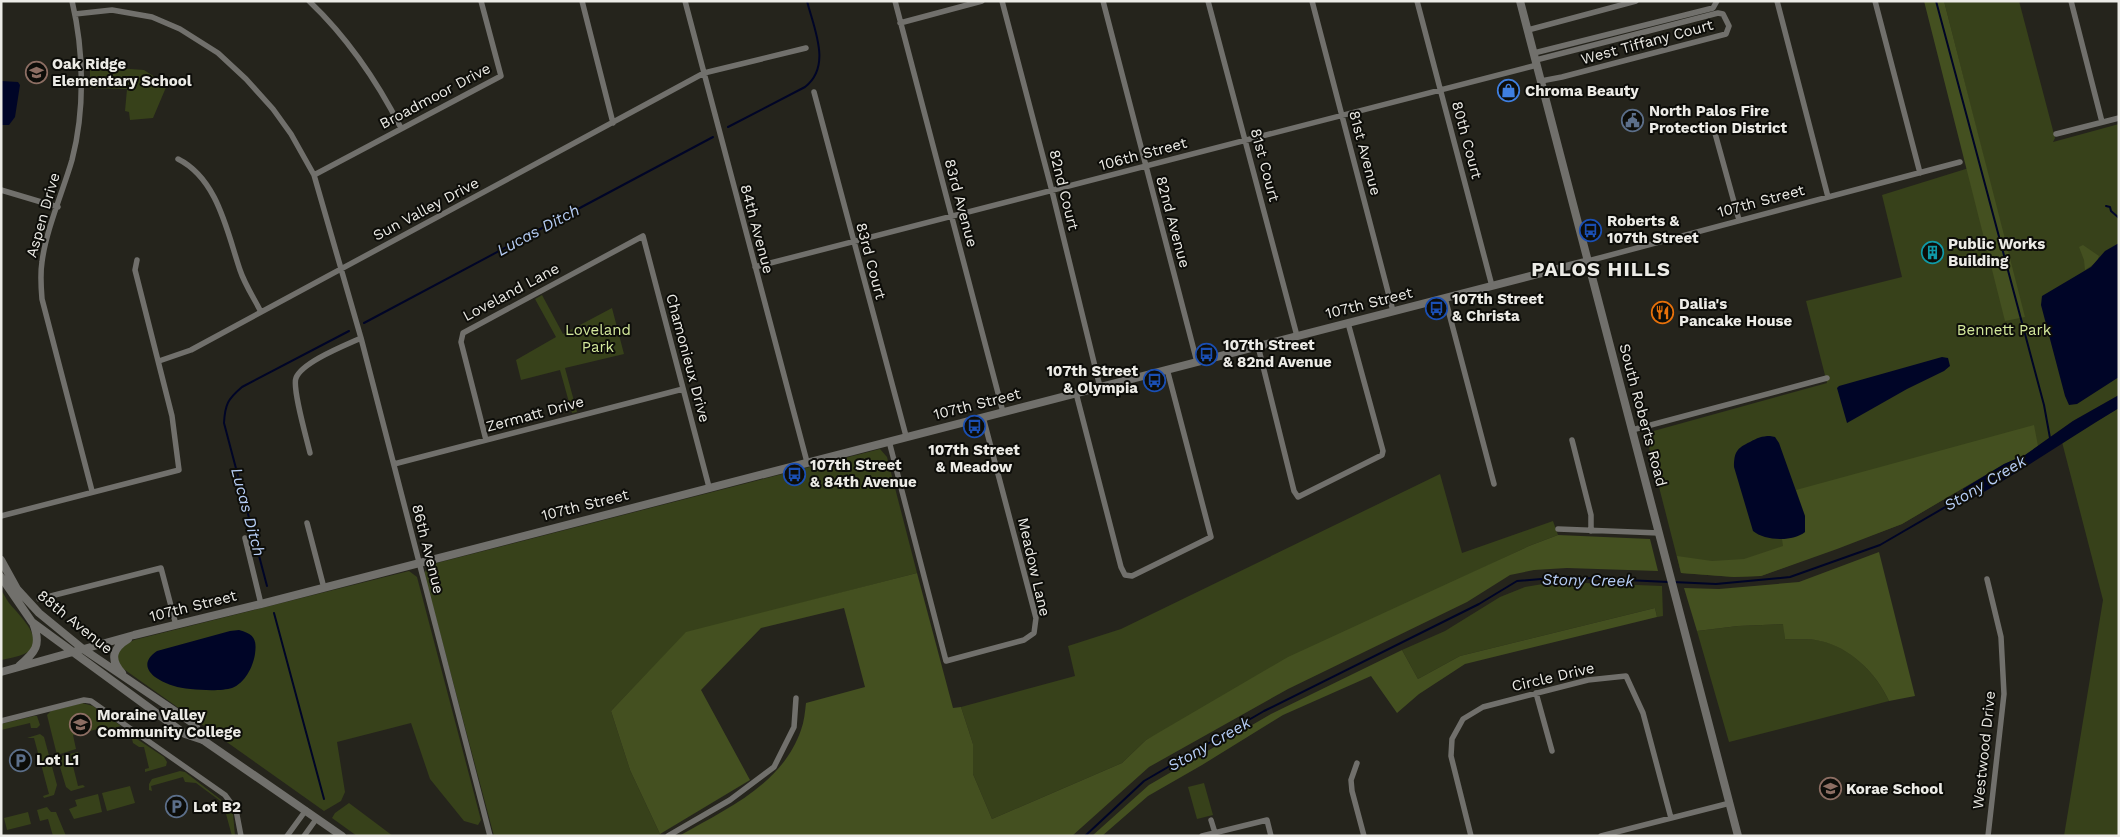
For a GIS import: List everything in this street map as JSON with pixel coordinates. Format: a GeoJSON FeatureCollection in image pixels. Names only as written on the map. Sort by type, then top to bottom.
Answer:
{"type":"FeatureCollection","features":[{"type":"Feature","properties":{"kind":"street","name":"Aspen Drive"},"geometry":{"type":"LineString","coordinates":[[72,1],[80,62],[80,95],[72,158],[42,260],[42,300],[92,491]]}},
{"type":"Feature","properties":{"kind":"street"},"geometry":{"type":"LineString","coordinates":[[308,1],[350,45],[364,64],[383,93],[401,128]]}},
{"type":"Feature","properties":{"kind":"street"},"geometry":{"type":"LineString","coordinates":[[315,7],[320,1]]}},
{"type":"Feature","properties":{"kind":"street","name":"Broadmoor Drive"},"geometry":{"type":"LineString","coordinates":[[314,176],[501,76],[481,1]]}},
{"type":"Feature","properties":{"kind":"street"},"geometry":{"type":"LineString","coordinates":[[582,1],[613,123]]}},
{"type":"Feature","properties":{"kind":"street","name":"84th Avenue"},"geometry":{"type":"LineString","coordinates":[[685,1],[806,462]]}},
{"type":"Feature","properties":{"kind":"street","name":"83rd Avenue"},"geometry":{"type":"LineString","coordinates":[[894,1],[1002,412]]}},
{"type":"Feature","properties":{"kind":"street"},"geometry":{"type":"LineString","coordinates":[[900,23],[982,1]]}},
{"type":"Feature","properties":{"kind":"street","name":"82nd Court"},"geometry":{"type":"LineString","coordinates":[[1002,1],[1052,191],[1100,387]]}},
{"type":"Feature","properties":{"kind":"street","name":"82nd Avenue"},"geometry":{"type":"LineString","coordinates":[[1103,1],[1197,362]]}},
{"type":"Feature","properties":{"kind":"street","name":"81st Court"},"geometry":{"type":"LineString","coordinates":[[1208,1],[1297,336]]}},
{"type":"Feature","properties":{"kind":"street","name":"81st Avenue"},"geometry":{"type":"LineString","coordinates":[[1312,1],[1393,311]]}},
{"type":"Feature","properties":{"kind":"street","name":"80th Court"},"geometry":{"type":"LineString","coordinates":[[1417,1],[1492,286]]}},
{"type":"Feature","properties":{"kind":"street","name":"South Roberts Road"},"geometry":{"type":"LineString","coordinates":[[1520,1],[1738,836]]}},
{"type":"Feature","properties":{"kind":"street"},"geometry":{"type":"LineString","coordinates":[[1528,30],[1636,1]]}},
{"type":"Feature","properties":{"kind":"street"},"geometry":{"type":"LineString","coordinates":[[1535,59],[1713,8],[1718,1]]}},
{"type":"Feature","properties":{"kind":"street"},"geometry":{"type":"LineString","coordinates":[[1777,1],[1828,197]]}},
{"type":"Feature","properties":{"kind":"street"},"geometry":{"type":"LineString","coordinates":[[1875,1],[1920,173]]}},
{"type":"Feature","properties":{"kind":"street"},"geometry":{"type":"LineString","coordinates":[[2071,1],[2102,122]]}},
{"type":"Feature","properties":{"kind":"street","name":"86th Avenue"},"geometry":{"type":"LineString","coordinates":[[75,14],[112,10],[152,17],[180,29],[218,53],[246,79],[273,109],[291,134],[314,176],[361,338],[490,836]]}},
{"type":"Feature","properties":{"kind":"street","name":"West Tiffany Court"},"geometry":{"type":"LineString","coordinates":[[1535,59],[1718,13],[1723,14],[1729,26],[1726,34],[1541,81]]}},
{"type":"Feature","properties":{"kind":"street","name":"Sun Valley Drive"},"geometry":{"type":"LineString","coordinates":[[158,361],[191,350],[704,73],[806,48]]}},
{"type":"Feature","properties":{"kind":"street","name":"106th Street"},"geometry":{"type":"LineString","coordinates":[[754,267],[1440,89],[1535,59]]}},
{"type":"Feature","properties":{"kind":"street","name":"83rd Court"},"geometry":{"type":"LineString","coordinates":[[814,92],[906,436]]}},
{"type":"Feature","properties":{"kind":"street"},"geometry":{"type":"LineString","coordinates":[[2056,134],[2119,118]]}},
{"type":"Feature","properties":{"kind":"street"},"geometry":{"type":"LineString","coordinates":[[1713,126],[1739,220]]}},
{"type":"Feature","properties":{"kind":"street"},"geometry":{"type":"LineString","coordinates":[[178,159],[190,165],[215,200],[226,222],[241,272],[261,312]]}},
{"type":"Feature","properties":{"kind":"street","name":"107th Street"},"geometry":{"type":"LineString","coordinates":[[1,672],[83,648],[324,588],[906,436],[1446,298],[1960,162]]}},
{"type":"Feature","properties":{"kind":"street"},"geometry":{"type":"LineString","coordinates":[[1,190],[58,207]]}},
{"type":"Feature","properties":{"kind":"street","name":"Chamonieux Drive"},"geometry":{"type":"LineString","coordinates":[[643,236],[709,487]]}},
{"type":"Feature","properties":{"kind":"street","name":"Loveland Lane"},"geometry":{"type":"LineString","coordinates":[[486,440],[461,342],[463,333],[643,236]]}},
{"type":"Feature","properties":{"kind":"street"},"geometry":{"type":"LineString","coordinates":[[1,516],[179,470],[172,416],[135,270],[137,260]]}},
{"type":"Feature","properties":{"kind":"street"},"geometry":{"type":"LineString","coordinates":[[1446,298],[1494,484]]}},
{"type":"Feature","properties":{"kind":"street"},"geometry":{"type":"LineString","coordinates":[[1258,346],[1294,491],[1298,497],[1382,455],[1383,451],[1348,323]]}},
{"type":"Feature","properties":{"kind":"street"},"geometry":{"type":"LineString","coordinates":[[310,454],[296,389],[296,378],[304,368],[313,362],[361,338]]}},
{"type":"Feature","properties":{"kind":"street"},"geometry":{"type":"LineString","coordinates":[[1076,393],[1122,572],[1125,575],[1132,576],[1211,537],[1167,369]]}},
{"type":"Feature","properties":{"kind":"street"},"geometry":{"type":"LineString","coordinates":[[1632,430],[1826,378]]}},
{"type":"Feature","properties":{"kind":"street","name":"Zermatt Drive"},"geometry":{"type":"LineString","coordinates":[[394,464],[683,389]]}},
{"type":"Feature","properties":{"kind":"street","name":"Meadow Lane"},"geometry":{"type":"LineString","coordinates":[[889,441],[946,661],[1024,640],[1034,633],[1036,618],[983,417]]}},
{"type":"Feature","properties":{"kind":"street"},"geometry":{"type":"LineString","coordinates":[[1572,440],[1591,515],[1591,531]]}},
{"type":"Feature","properties":{"kind":"street"},"geometry":{"type":"LineString","coordinates":[[306,524],[324,588]]}},
{"type":"Feature","properties":{"kind":"street"},"geometry":{"type":"LineString","coordinates":[[1558,529],[1659,533]]}},
{"type":"Feature","properties":{"kind":"street"},"geometry":{"type":"LineString","coordinates":[[245,538],[261,604]]}},
{"type":"Feature","properties":{"kind":"street","name":"88th Avenue"},"geometry":{"type":"LineString","coordinates":[[1,560],[26,602],[126,680],[194,724],[203,740]]}},
{"type":"Feature","properties":{"kind":"street"},"geometry":{"type":"LineString","coordinates":[[39,599],[161,568],[176,625]]}},
{"type":"Feature","properties":{"kind":"street","name":"88th Avenue"},"geometry":{"type":"LineString","coordinates":[[1,577],[32,622],[185,734],[203,740]]}},
{"type":"Feature","properties":{"kind":"street","name":"Westwood Drive"},"geometry":{"type":"LineString","coordinates":[[1987,579],[2001,637],[2004,694],[1988,836]]}},
{"type":"Feature","properties":{"kind":"street"},"geometry":{"type":"LineString","coordinates":[[17,668],[34,652],[37,634],[32,622]]}},
{"type":"Feature","properties":{"kind":"street"},"geometry":{"type":"LineString","coordinates":[[126,680],[115,665],[114,654],[119,645],[134,635]]}},
{"type":"Feature","properties":{"kind":"street","name":"Circle Drive"},"geometry":{"type":"LineString","coordinates":[[1471,836],[1451,756],[1454,732],[1463,719],[1477,710],[1588,680],[1626,676],[1644,713],[1671,818]]}},
{"type":"Feature","properties":{"kind":"street"},"geometry":{"type":"LineString","coordinates":[[1536,694],[1552,751]]}},
{"type":"Feature","properties":{"kind":"street"},"geometry":{"type":"LineString","coordinates":[[668,836],[730,800],[774,767],[794,727],[796,698]]}},
{"type":"Feature","properties":{"kind":"street"},"geometry":{"type":"LineString","coordinates":[[1,721],[84,700],[91,701],[225,795],[236,810],[241,836]]}},
{"type":"Feature","properties":{"kind":"street"},"geometry":{"type":"LineString","coordinates":[[203,740],[342,836]]}},
{"type":"Feature","properties":{"kind":"street"},"geometry":{"type":"LineString","coordinates":[[1357,763],[1351,780],[1352,791],[1364,836]]}},
{"type":"Feature","properties":{"kind":"street"},"geometry":{"type":"LineString","coordinates":[[1602,836],[1730,803]]}},
{"type":"Feature","properties":{"kind":"street"},"geometry":{"type":"LineString","coordinates":[[287,836],[306,810]]}},
{"type":"Feature","properties":{"kind":"street"},"geometry":{"type":"LineString","coordinates":[[304,836],[317,818]]}},
{"type":"Feature","properties":{"kind":"street"},"geometry":{"type":"LineString","coordinates":[[1211,820],[1215,835]]}},
{"type":"Feature","properties":{"kind":"street"},"geometry":{"type":"LineString","coordinates":[[1202,836],[1215,835],[1267,820],[1271,836]]}},
{"type":"Feature","properties":{"kind":"green space"},"geometry":{"type":"Polygon","coordinates":[[[1924,1],[1944,1],[2025,317],[2005,321],[1924,1]]]}},
{"type":"Feature","properties":{"kind":"green space","name":"Bennett Park"},"geometry":{"type":"Polygon","coordinates":[[[1944,1],[2019,1],[2055,138],[2053,142],[2119,124],[2119,395],[2073,421],[2025,455],[2004,464],[1902,524],[1761,576],[1734,577],[1681,573],[1646,436],[1650,432],[1827,383],[1806,301],[1902,277],[1882,195],[1985,163],[1944,1]]]}},
{"type":"Feature","properties":{"kind":"green space"},"geometry":{"type":"Polygon","coordinates":[[[90,66],[144,70],[167,85],[153,118],[130,120],[129,112],[125,111],[127,89],[90,88],[90,66]]]}},
{"type":"Feature","properties":{"kind":"green space"},"geometry":{"type":"Polygon","coordinates":[[[2083,245],[2099,256],[2097,262],[2085,270],[2084,260],[2079,247],[2083,245]]]}},
{"type":"Feature","properties":{"kind":"green space","name":"Loveland Park"},"geometry":{"type":"Polygon","coordinates":[[[542,295],[563,334],[612,308],[624,354],[565,368],[577,412],[572,413],[560,370],[521,380],[516,360],[556,337],[535,299],[542,295]]]}},
{"type":"Feature","properties":{"kind":"green space"},"geometry":{"type":"Polygon","coordinates":[[[2119,408],[2119,836],[2064,836],[2103,600],[2062,442],[2119,408]]]}},
{"type":"Feature","properties":{"kind":"green space"},"geometry":{"type":"Polygon","coordinates":[[[2034,425],[2038,446],[1902,524],[1761,576],[1734,577],[1681,573],[1677,556],[1712,561],[1744,559],[1783,546],[1782,539],[1795,537],[1805,532],[1805,516],[1796,490],[2034,425]]]}},
{"type":"Feature","properties":{"kind":"green space"},"geometry":{"type":"Polygon","coordinates":[[[880,449],[887,457],[917,573],[686,633],[611,711],[630,770],[660,834],[657,836],[494,836],[424,573],[429,565],[880,449]]]}},
{"type":"Feature","properties":{"kind":"green space"},"geometry":{"type":"Polygon","coordinates":[[[1440,474],[1462,553],[1553,521],[1558,535],[1529,546],[1453,582],[1146,740],[1122,763],[992,819],[973,774],[973,744],[961,707],[1075,676],[1068,646],[1121,629],[1440,474]]]}},
{"type":"Feature","properties":{"kind":"green space"},"geometry":{"type":"Polygon","coordinates":[[[1558,535],[1650,539],[1658,571],[1567,568],[1534,570],[1510,575],[1467,602],[1288,689],[1149,767],[1072,836],[679,836],[750,794],[781,766],[801,730],[806,703],[865,687],[844,608],[761,628],[701,690],[750,780],[660,834],[630,770],[611,711],[686,632],[917,573],[953,708],[961,707],[973,744],[973,774],[992,819],[1122,763],[1146,740],[1288,657],[1529,546],[1558,535]]]}},
{"type":"Feature","properties":{"kind":"green space"},"geometry":{"type":"Polygon","coordinates":[[[1879,552],[1915,696],[1889,701],[1870,672],[1852,656],[1842,649],[1820,641],[1785,639],[1783,624],[1738,626],[1697,631],[1684,588],[1719,589],[1799,582],[1879,552]]]}},
{"type":"Feature","properties":{"kind":"green space"},"geometry":{"type":"Polygon","coordinates":[[[409,571],[417,577],[481,820],[478,825],[464,821],[430,779],[411,723],[337,742],[345,792],[341,801],[324,811],[118,665],[120,649],[134,640],[409,571]]]}},
{"type":"Feature","properties":{"kind":"green space"},"geometry":{"type":"Polygon","coordinates":[[[1585,583],[1662,586],[1663,616],[1657,617],[1655,608],[1460,656],[1418,679],[1402,650],[1445,631],[1500,597],[1525,587],[1543,584],[1585,583]]]}},
{"type":"Feature","properties":{"kind":"green space"},"geometry":{"type":"Polygon","coordinates":[[[1,590],[9,603],[30,628],[34,643],[31,649],[24,654],[1,660],[1,590]]]}},
{"type":"Feature","properties":{"kind":"green space"},"geometry":{"type":"Polygon","coordinates":[[[1655,608],[1657,617],[1465,664],[1419,694],[1397,713],[1371,676],[1283,715],[1148,796],[1102,836],[1092,836],[1149,785],[1271,714],[1402,650],[1418,679],[1460,656],[1655,608]]]}},
{"type":"Feature","properties":{"kind":"green space"},"geometry":{"type":"Polygon","coordinates":[[[1784,624],[1785,639],[1821,641],[1832,644],[1852,656],[1870,672],[1889,701],[1729,742],[1697,631],[1738,626],[1784,624]]]}},
{"type":"Feature","properties":{"kind":"green space"},"geometry":{"type":"Polygon","coordinates":[[[82,703],[93,706],[121,726],[107,730],[106,727],[73,735],[76,749],[57,755],[47,715],[51,711],[82,703]]]}},
{"type":"Feature","properties":{"kind":"green space"},"geometry":{"type":"Polygon","coordinates":[[[37,716],[40,725],[37,728],[31,728],[30,723],[1,730],[1,724],[37,716]]]}},
{"type":"Feature","properties":{"kind":"green space"},"geometry":{"type":"Polygon","coordinates":[[[40,734],[44,737],[57,785],[54,795],[44,798],[43,796],[49,794],[34,738],[27,738],[40,734]]]}},
{"type":"Feature","properties":{"kind":"green space"},"geometry":{"type":"Polygon","coordinates":[[[131,735],[164,757],[167,762],[166,766],[145,772],[145,769],[149,768],[144,747],[139,747],[133,743],[131,735]]]}},
{"type":"Feature","properties":{"kind":"green space"},"geometry":{"type":"Polygon","coordinates":[[[78,752],[79,759],[72,762],[78,786],[83,785],[85,787],[71,791],[66,787],[57,757],[78,752]]]}},
{"type":"Feature","properties":{"kind":"green space"},"geometry":{"type":"Polygon","coordinates":[[[180,771],[185,772],[229,806],[233,813],[235,836],[232,836],[223,803],[196,783],[185,782],[183,777],[151,786],[152,791],[149,790],[149,784],[152,779],[180,771]]]}},
{"type":"Feature","properties":{"kind":"green space"},"geometry":{"type":"Polygon","coordinates":[[[1204,783],[1213,815],[1197,819],[1188,787],[1204,783]]]}},
{"type":"Feature","properties":{"kind":"green space"},"geometry":{"type":"Polygon","coordinates":[[[130,786],[135,803],[107,811],[102,793],[130,786]]]}},
{"type":"Feature","properties":{"kind":"green space"},"geometry":{"type":"Polygon","coordinates":[[[98,794],[102,812],[74,819],[69,809],[77,806],[75,800],[98,794]]]}},
{"type":"Feature","properties":{"kind":"green space"},"geometry":{"type":"Polygon","coordinates":[[[349,803],[393,836],[357,836],[332,818],[335,813],[349,803]]]}},
{"type":"Feature","properties":{"kind":"green space"},"geometry":{"type":"Polygon","coordinates":[[[47,807],[51,812],[56,812],[66,836],[53,836],[48,819],[40,821],[37,810],[47,807]]]}},
{"type":"Feature","properties":{"kind":"green space"},"geometry":{"type":"Polygon","coordinates":[[[28,812],[31,824],[7,830],[4,818],[28,812]]]}},
{"type":"Feature","properties":{"kind":"water"},"geometry":{"type":"Polygon","coordinates":[[[1,81],[18,82],[20,85],[15,117],[9,125],[1,125],[1,81]]]}},
{"type":"Feature","properties":{"kind":"water"},"geometry":{"type":"Polygon","coordinates":[[[2119,243],[2119,377],[2077,404],[2069,405],[2041,305],[2042,296],[2091,267],[2105,251],[2119,243]]]}},
{"type":"Feature","properties":{"kind":"water"},"geometry":{"type":"Polygon","coordinates":[[[1942,357],[1948,358],[1950,366],[1944,371],[1907,389],[1847,423],[1837,388],[1839,386],[1942,357]]]}},
{"type":"Feature","properties":{"kind":"water"},"geometry":{"type":"Polygon","coordinates":[[[2119,395],[2119,408],[1968,501],[1963,489],[2004,464],[2025,455],[2073,421],[2119,395]]]}},
{"type":"Feature","properties":{"kind":"water"},"geometry":{"type":"Polygon","coordinates":[[[1775,437],[1779,443],[1805,516],[1805,532],[1786,539],[1764,537],[1753,531],[1734,467],[1736,454],[1739,449],[1757,438],[1775,437]]]}},
{"type":"Feature","properties":{"kind":"water"},"geometry":{"type":"Polygon","coordinates":[[[239,630],[251,635],[255,641],[255,654],[248,674],[237,686],[212,690],[180,687],[167,684],[150,673],[148,663],[150,657],[157,651],[239,630]]]}},
{"type":"Feature","properties":{"kind":"waterway","name":"Lucas Ditch"},"geometry":{"type":"LineString","coordinates":[[728,127],[805,87],[813,78],[818,69],[819,47],[807,1]]}},
{"type":"Feature","properties":{"kind":"waterway"},"geometry":{"type":"LineString","coordinates":[[1936,1],[2044,405],[2050,438]]}},
{"type":"Feature","properties":{"kind":"waterway","name":"Lucas Ditch"},"geometry":{"type":"LineString","coordinates":[[364,323],[713,137]]}},
{"type":"Feature","properties":{"kind":"waterway"},"geometry":{"type":"LineString","coordinates":[[2106,206],[2110,207],[2111,211],[2119,218]]}},
{"type":"Feature","properties":{"kind":"waterway","name":"Lucas Ditch"},"geometry":{"type":"LineString","coordinates":[[267,586],[224,423],[226,406],[233,395],[242,387],[349,331]]}},
{"type":"Feature","properties":{"kind":"waterway","name":"Stony Creek"},"geometry":{"type":"LineString","coordinates":[[1673,582],[1716,584],[1790,577],[1880,545],[1966,495]]}},
{"type":"Feature","properties":{"kind":"waterway","name":"Stony Creek"},"geometry":{"type":"LineString","coordinates":[[1085,836],[1144,781],[1264,711],[1479,604],[1517,581],[1564,577],[1668,582]]}},
{"type":"Feature","properties":{"kind":"waterway","name":"Lucas Ditch"},"geometry":{"type":"LineString","coordinates":[[274,613],[324,799]]}},
{"type":"Feature","properties":{"kind":"place","name":"Oak Ridge Elementary School"},"geometry":{"type":"Point","coordinates":[36,73]}},
{"type":"Feature","properties":{"kind":"place","name":"Chroma Beauty"},"geometry":{"type":"Point","coordinates":[1509,91]}},
{"type":"Feature","properties":{"kind":"place","name":"North Palos Fire Protection District"},"geometry":{"type":"Point","coordinates":[1633,120]}},
{"type":"Feature","properties":{"kind":"place","name":"Roberts & 107th Street"},"geometry":{"type":"Point","coordinates":[1591,230]}},
{"type":"Feature","properties":{"kind":"place","name":"Public Works Building"},"geometry":{"type":"Point","coordinates":[1932,253]}},
{"type":"Feature","properties":{"kind":"place","name":"107th Street & Christa"},"geometry":{"type":"Point","coordinates":[1436,308]}},
{"type":"Feature","properties":{"kind":"place","name":"Dalia's Pancake House"},"geometry":{"type":"Point","coordinates":[1663,313]}},
{"type":"Feature","properties":{"kind":"place","name":"107th Street & 82nd Avenue"},"geometry":{"type":"Point","coordinates":[1207,354]}},
{"type":"Feature","properties":{"kind":"place","name":"107th Street & Olympia"},"geometry":{"type":"Point","coordinates":[1154,380]}},
{"type":"Feature","properties":{"kind":"place","name":"107th Street & Meadow"},"geometry":{"type":"Point","coordinates":[974,427]}},
{"type":"Feature","properties":{"kind":"place","name":"107th Street & 84th Avenue"},"geometry":{"type":"Point","coordinates":[794,474]}},
{"type":"Feature","properties":{"kind":"place","name":"Moraine Valley Community College"},"geometry":{"type":"Point","coordinates":[81,724]}},
{"type":"Feature","properties":{"kind":"place","name":"Lot L1"},"geometry":{"type":"Point","coordinates":[20,760]}},
{"type":"Feature","properties":{"kind":"place","name":"Korae School"},"geometry":{"type":"Point","coordinates":[1830,789]}},
{"type":"Feature","properties":{"kind":"place","name":"Lot B2"},"geometry":{"type":"Point","coordinates":[177,807]}},
{"type":"Feature","properties":{"kind":"district","name":"PALOS HILLS"},"geometry":{"type":"Point","coordinates":[1601,269]}}]}
